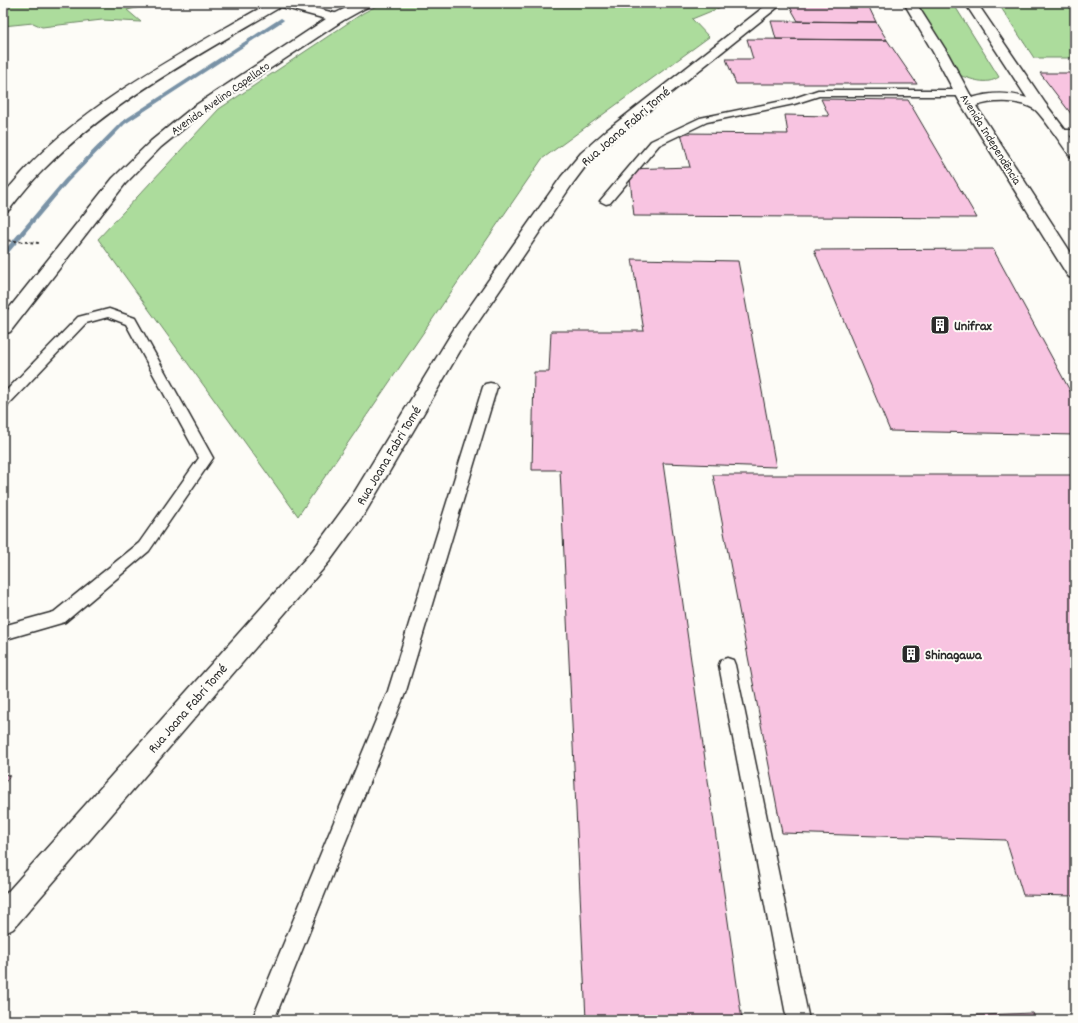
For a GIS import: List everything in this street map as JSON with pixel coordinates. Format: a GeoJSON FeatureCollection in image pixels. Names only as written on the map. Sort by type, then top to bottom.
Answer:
{"type":"FeatureCollection","features":[{"type":"Feature","properties":{"kind":"street"},"geometry":{"type":"LineString","coordinates":[[3,207],[40,164],[79,128],[122,96],[278,3]]}},
{"type":"Feature","properties":{"kind":"street"},"geometry":{"type":"LineString","coordinates":[[282,3],[337,18]]}},
{"type":"Feature","properties":{"kind":"street","name":"Avenida Avelino Capellato"},"geometry":{"type":"LineString","coordinates":[[3,328],[119,181],[156,144],[198,110],[337,18],[365,3]]}},
{"type":"Feature","properties":{"kind":"street","name":"Rua Joana Fabri Tomé"},"geometry":{"type":"LineString","coordinates":[[3,919],[325,550],[357,507],[461,333],[567,180],[586,156],[618,128],[777,3]]}},
{"type":"Feature","properties":{"kind":"street","name":"Avenida Independência"},"geometry":{"type":"LineString","coordinates":[[910,3],[952,73],[972,92],[1070,256],[1075,273]]}},
{"type":"Feature","properties":{"kind":"street"},"geometry":{"type":"LineString","coordinates":[[971,3],[1040,106],[1068,133],[1075,153]]}},
{"type":"Feature","properties":{"kind":"street"},"geometry":{"type":"LineString","coordinates":[[972,92],[1004,82],[1016,70]]}},
{"type":"Feature","properties":{"kind":"street"},"geometry":{"type":"LineString","coordinates":[[972,92],[1017,99],[1040,106]]}},
{"type":"Feature","properties":{"kind":"lane"},"geometry":{"type":"LineString","coordinates":[[606,201],[655,143],[704,120],[794,101],[818,93],[972,92]]}},
{"type":"Feature","properties":{"kind":"lane"},"geometry":{"type":"LineString","coordinates":[[3,402],[82,320],[109,313],[131,321],[206,458],[144,547],[59,617],[3,633]]}},
{"type":"Feature","properties":{"kind":"lane"},"geometry":{"type":"LineString","coordinates":[[263,1020],[397,691],[490,387]]}},
{"type":"Feature","properties":{"kind":"lane"},"geometry":{"type":"LineString","coordinates":[[727,665],[798,1020]]}},
{"type":"Feature","properties":{"kind":"path"},"geometry":{"type":"LineString","coordinates":[[3,240],[32,243]]}},
{"type":"Feature","properties":{"kind":"green space"},"geometry":{"type":"Polygon","coordinates":[[[3,3],[159,3],[127,10],[141,22],[102,20],[42,27],[33,23],[3,26],[3,3]]]}},
{"type":"Feature","properties":{"kind":"green space"},"geometry":{"type":"Polygon","coordinates":[[[382,3],[731,3],[692,19],[709,37],[542,159],[298,516],[98,239],[219,109],[363,13],[382,3]]]}},
{"type":"Feature","properties":{"kind":"green space"},"geometry":{"type":"Polygon","coordinates":[[[917,3],[953,3],[999,77],[994,80],[984,81],[974,80],[958,75],[917,3]]]}},
{"type":"Feature","properties":{"kind":"green space"},"geometry":{"type":"Polygon","coordinates":[[[998,3],[1075,3],[1075,58],[1034,58],[998,3]]]}},
{"type":"Feature","properties":{"kind":"building"},"geometry":{"type":"Polygon","coordinates":[[[795,3],[867,3],[876,22],[798,21],[790,7],[795,3]]]}},
{"type":"Feature","properties":{"kind":"building"},"geometry":{"type":"Polygon","coordinates":[[[771,21],[876,22],[887,40],[776,39],[771,21]]]}},
{"type":"Feature","properties":{"kind":"building"},"geometry":{"type":"Polygon","coordinates":[[[747,39],[887,40],[917,84],[736,84],[726,59],[753,59],[747,39]]]}},
{"type":"Feature","properties":{"kind":"building"},"geometry":{"type":"Polygon","coordinates":[[[1040,73],[1075,73],[1075,115],[1072,115],[1040,73]]]}},
{"type":"Feature","properties":{"kind":"building"},"geometry":{"type":"Polygon","coordinates":[[[821,99],[908,100],[977,218],[634,216],[629,169],[690,167],[681,133],[788,134],[785,115],[829,116],[821,99]]]}},
{"type":"Feature","properties":{"kind":"building","name":"Unifrax"},"geometry":{"type":"Polygon","coordinates":[[[993,249],[1075,400],[1075,435],[890,431],[814,250],[993,249]]]}},
{"type":"Feature","properties":{"kind":"building"},"geometry":{"type":"Polygon","coordinates":[[[632,259],[738,261],[776,467],[663,463],[742,1020],[586,1020],[560,470],[532,470],[534,372],[549,372],[551,331],[644,331],[632,259]]]}},
{"type":"Feature","properties":{"kind":"building","name":"Shinagawa"},"geometry":{"type":"Polygon","coordinates":[[[713,475],[1075,475],[1075,896],[1023,895],[1006,840],[782,833],[713,475]]]}},
{"type":"Feature","properties":{"kind":"building"},"geometry":{"type":"Polygon","coordinates":[[[3,773],[10,776],[3,785],[3,773]]]}},
{"type":"Feature","properties":{"kind":"building"},"geometry":{"type":"Polygon","coordinates":[[[1033,1013],[1036,1020],[929,1020],[929,1017],[1033,1013]]]}},
{"type":"Feature","properties":{"kind":"waterway"},"geometry":{"type":"LineString","coordinates":[[3,256],[66,181],[123,123],[281,20]]}},
{"type":"Feature","properties":{"kind":"place","name":"Unifrax"},"geometry":{"type":"Point","coordinates":[940,325]}},
{"type":"Feature","properties":{"kind":"place","name":"Shinagawa"},"geometry":{"type":"Point","coordinates":[911,654]}}]}
